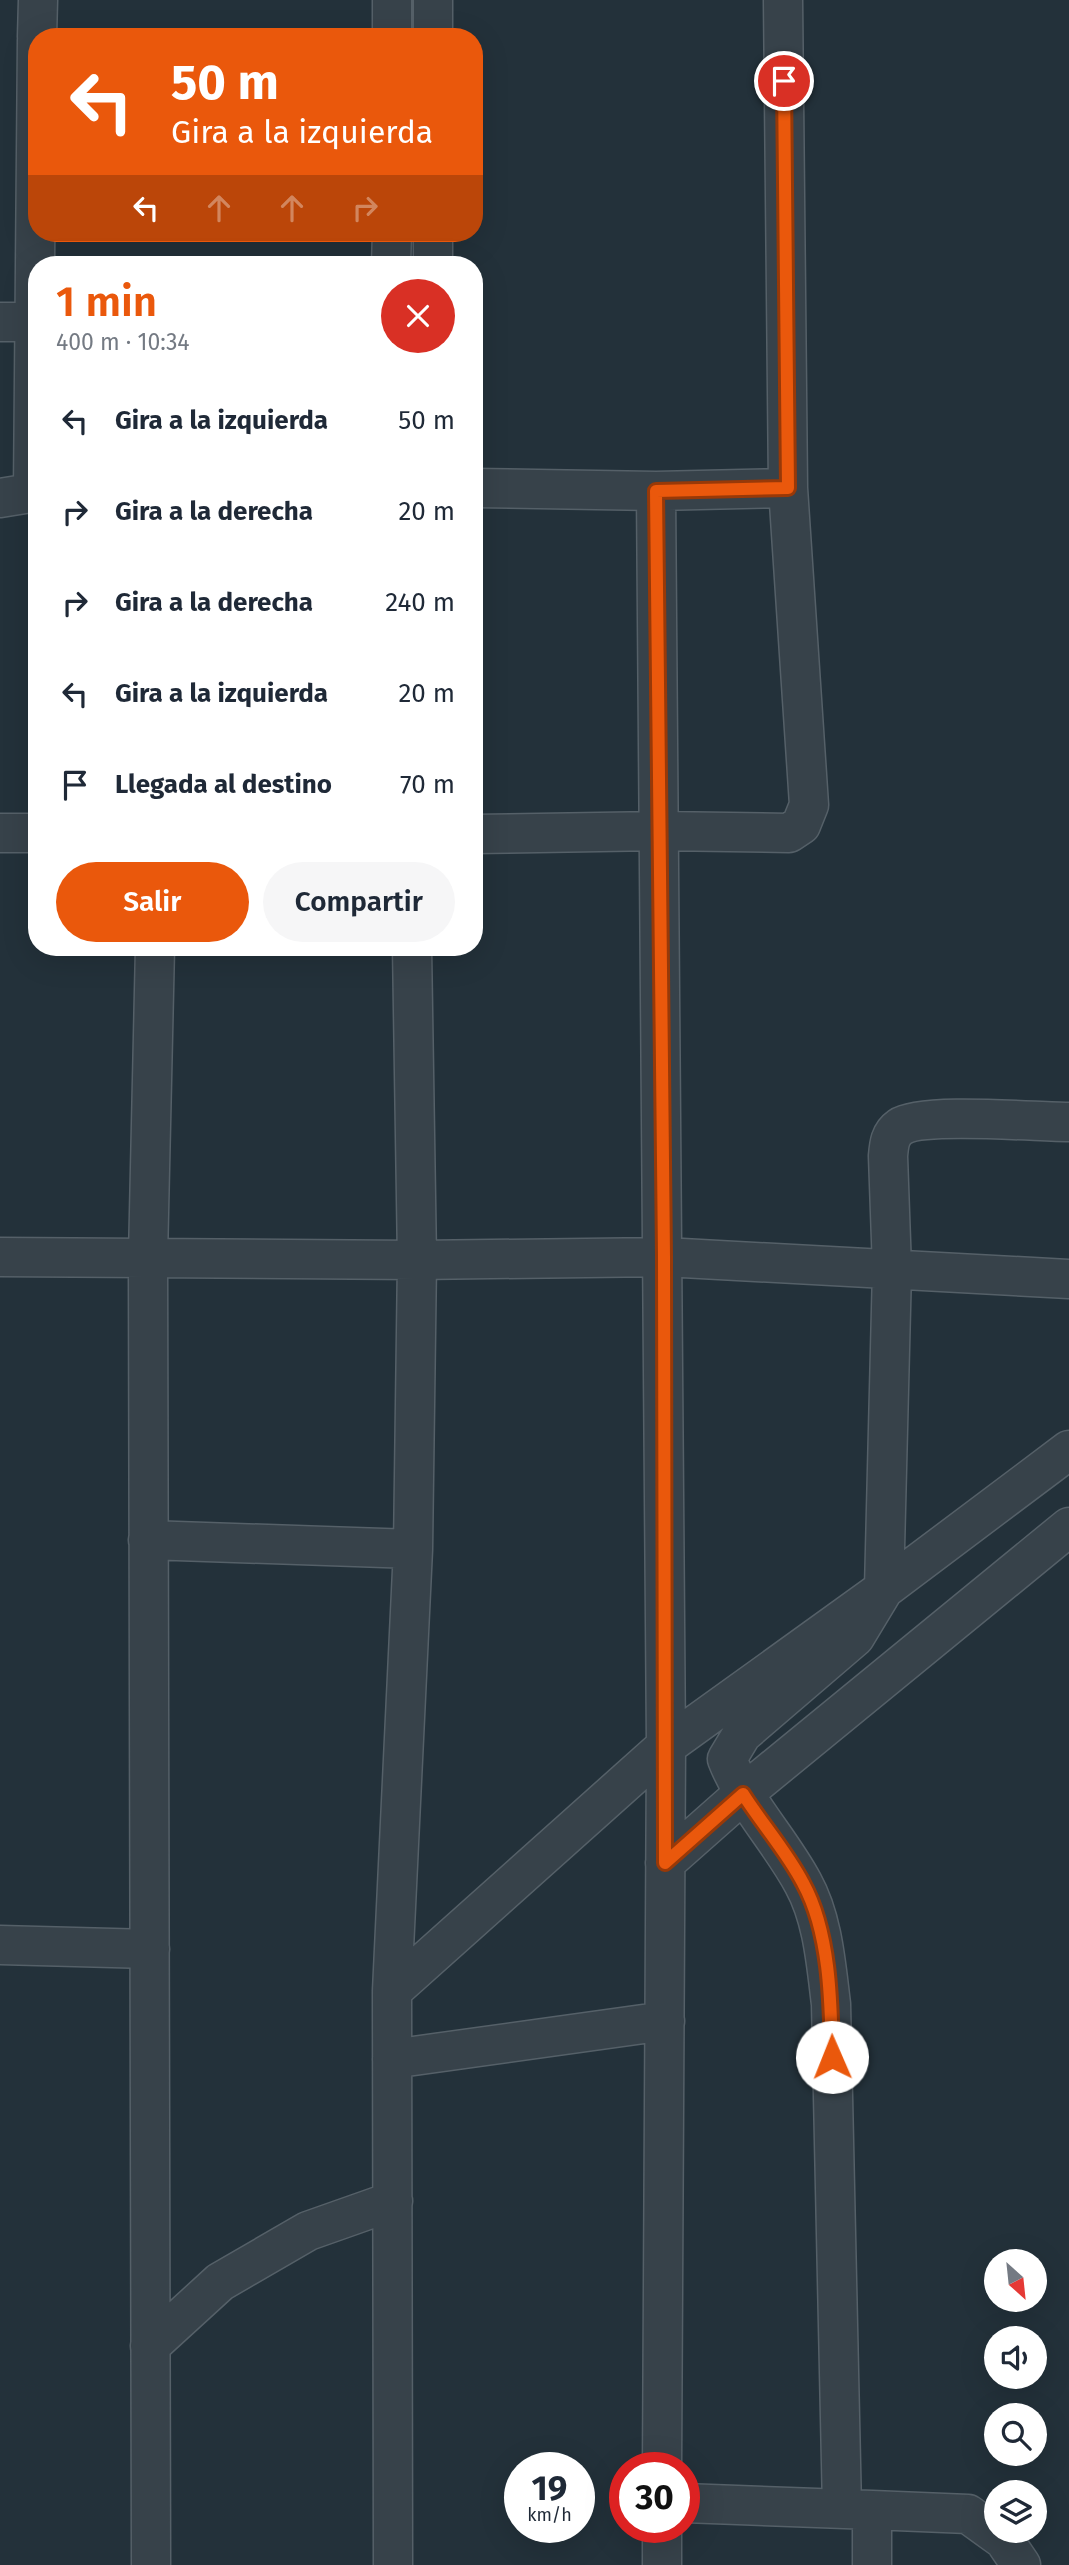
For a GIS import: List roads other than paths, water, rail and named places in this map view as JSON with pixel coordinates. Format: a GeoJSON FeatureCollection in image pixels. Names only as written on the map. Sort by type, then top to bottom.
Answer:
{"type":"FeatureCollection","features":[{"type":"Feature","properties":{"kind":"street"},"geometry":{"type":"LineString","coordinates":[[37,28],[38,0]]}},
{"type":"Feature","properties":{"kind":"street"},"geometry":{"type":"LineString","coordinates":[[392,0],[392,28]]}},
{"type":"Feature","properties":{"kind":"street"},"geometry":{"type":"LineString","coordinates":[[433,0],[433,28]]}},
{"type":"Feature","properties":{"kind":"street"},"geometry":{"type":"LineString","coordinates":[[483,834],[660,831],[789,833],[801,825],[809,805],[788,488],[783,0]]}},
{"type":"Feature","properties":{"kind":"street"},"geometry":{"type":"LineString","coordinates":[[0,322],[28,322]]}},
{"type":"Feature","properties":{"kind":"street"},"geometry":{"type":"LineString","coordinates":[[23,494],[28,428]]}},
{"type":"Feature","properties":{"kind":"street"},"geometry":{"type":"LineString","coordinates":[[483,488],[656,491],[788,488]]}},
{"type":"Feature","properties":{"kind":"street"},"geometry":{"type":"LineString","coordinates":[[656,491],[666,1746],[662,2452]]}},
{"type":"Feature","properties":{"kind":"street"},"geometry":{"type":"LineString","coordinates":[[0,833],[28,833]]}},
{"type":"Feature","properties":{"kind":"street"},"geometry":{"type":"LineString","coordinates":[[151,2565],[148,1257],[155,956]]}},
{"type":"Feature","properties":{"kind":"street"},"geometry":{"type":"LineString","coordinates":[[393,2565],[392,1991],[413,1549],[416,1260],[412,956]]}},
{"type":"Feature","properties":{"kind":"street"},"geometry":{"type":"LineString","coordinates":[[873,2565],[857,2509],[831,2004],[824,1943],[804,1884],[743,1794],[727,1759],[742,1734],[855,1637],[884,1588],[892,1269],[888,1156],[890,1138],[901,1126],[932,1119],[1068,1122]]}},
{"type":"Feature","properties":{"kind":"street"},"geometry":{"type":"LineString","coordinates":[[0,1256],[416,1260],[664,1256],[1069,1279]]}},
{"type":"Feature","properties":{"kind":"street"},"geometry":{"type":"LineString","coordinates":[[392,1991],[666,1746],[1069,1450]]}},
{"type":"Feature","properties":{"kind":"street"},"geometry":{"type":"LineString","coordinates":[[665,1863],[743,1794],[1069,1527]]}},
{"type":"Feature","properties":{"kind":"street"},"geometry":{"type":"LineString","coordinates":[[148,1539],[413,1549]]}},
{"type":"Feature","properties":{"kind":"street"},"geometry":{"type":"LineString","coordinates":[[0,1945],[150,1949]]}},
{"type":"Feature","properties":{"kind":"street"},"geometry":{"type":"LineString","coordinates":[[392,2059],[665,2021]]}},
{"type":"Feature","properties":{"kind":"street"},"geometry":{"type":"LineString","coordinates":[[150,2346],[220,2282],[307,2231],[393,2202]]}},
{"type":"Feature","properties":{"kind":"street"},"geometry":{"type":"LineString","coordinates":[[700,2504],[968,2514],[1004,2540],[1021,2565]]}},
{"type":"Feature","properties":{"kind":"street"},"geometry":{"type":"LineString","coordinates":[[662,2543],[662,2565]]}}]}
